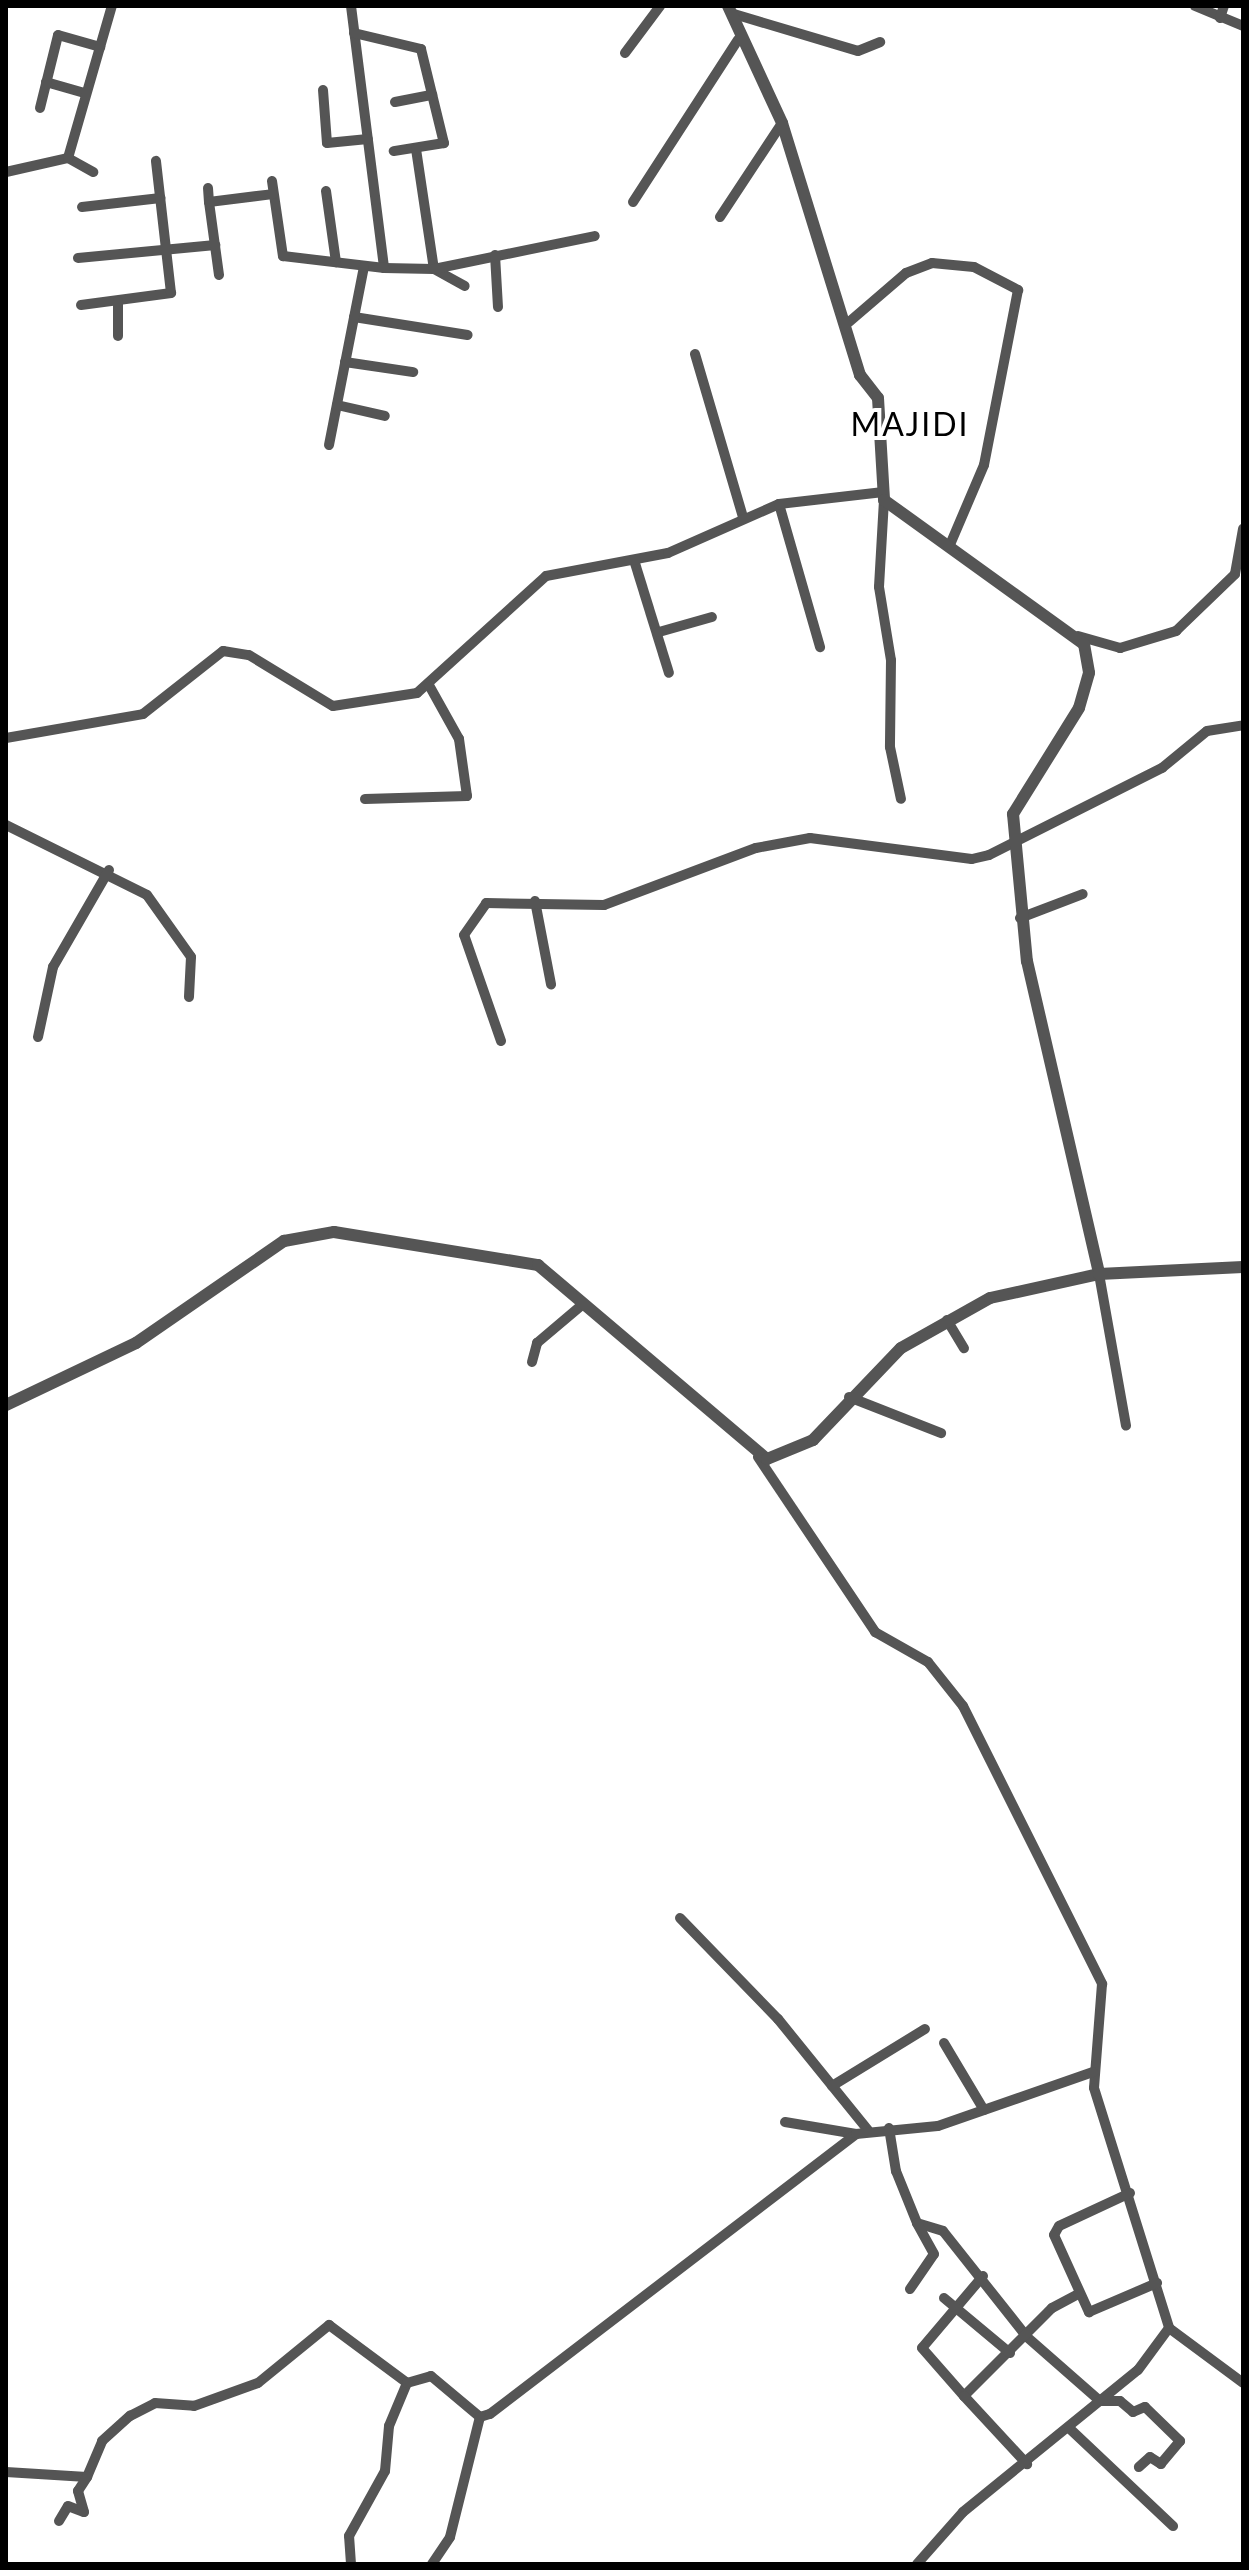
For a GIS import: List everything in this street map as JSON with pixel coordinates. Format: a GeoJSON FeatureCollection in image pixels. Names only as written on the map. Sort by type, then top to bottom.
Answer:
{"type":"FeatureCollection","features":[{"type":"Feature","properties":{"kind":"street"},"geometry":{"type":"LineString","coordinates":[[68,158],[84,93],[112,6]]}},
{"type":"Feature","properties":{"kind":"street"},"geometry":{"type":"LineString","coordinates":[[351,6],[384,268]]}},
{"type":"Feature","properties":{"kind":"street"},"geometry":{"type":"LineString","coordinates":[[625,53],[660,6]]}},
{"type":"Feature","properties":{"kind":"street"},"geometry":{"type":"LineString","coordinates":[[1195,6],[1243,26]]}},
{"type":"Feature","properties":{"kind":"street"},"geometry":{"type":"LineString","coordinates":[[1220,18],[1224,6]]}},
{"type":"Feature","properties":{"kind":"street"},"geometry":{"type":"LineString","coordinates":[[731,10],[738,40],[782,123],[849,322],[860,375],[878,398],[884,496],[878,536],[891,660],[885,703],[901,799]]}},
{"type":"Feature","properties":{"kind":"street"},"geometry":{"type":"LineString","coordinates":[[731,10],[858,51],[880,42]]}},
{"type":"Feature","properties":{"kind":"street"},"geometry":{"type":"LineString","coordinates":[[354,33],[417,43],[444,143],[394,151]]}},
{"type":"Feature","properties":{"kind":"street"},"geometry":{"type":"LineString","coordinates":[[40,108],[58,35],[100,47]]}},
{"type":"Feature","properties":{"kind":"street"},"geometry":{"type":"LineString","coordinates":[[633,202],[738,40]]}},
{"type":"Feature","properties":{"kind":"street"},"geometry":{"type":"LineString","coordinates":[[46,82],[84,93]]}},
{"type":"Feature","properties":{"kind":"street"},"geometry":{"type":"LineString","coordinates":[[323,90],[327,143],[368,139]]}},
{"type":"Feature","properties":{"kind":"street"},"geometry":{"type":"LineString","coordinates":[[395,102],[432,95]]}},
{"type":"Feature","properties":{"kind":"street"},"geometry":{"type":"LineString","coordinates":[[720,217],[782,123]]}},
{"type":"Feature","properties":{"kind":"street"},"geometry":{"type":"LineString","coordinates":[[416,149],[434,269]]}},
{"type":"Feature","properties":{"kind":"street"},"geometry":{"type":"LineString","coordinates":[[6,172],[68,158],[93,172]]}},
{"type":"Feature","properties":{"kind":"street"},"geometry":{"type":"LineString","coordinates":[[81,305],[171,293],[156,161]]}},
{"type":"Feature","properties":{"kind":"street"},"geometry":{"type":"LineString","coordinates":[[272,181],[281,254],[384,268],[434,269],[595,236]]}},
{"type":"Feature","properties":{"kind":"street"},"geometry":{"type":"LineString","coordinates":[[208,188],[219,275]]}},
{"type":"Feature","properties":{"kind":"street"},"geometry":{"type":"LineString","coordinates":[[326,191],[336,262]]}},
{"type":"Feature","properties":{"kind":"street"},"geometry":{"type":"LineString","coordinates":[[209,202],[273,194]]}},
{"type":"Feature","properties":{"kind":"street"},"geometry":{"type":"LineString","coordinates":[[82,207],[160,198]]}},
{"type":"Feature","properties":{"kind":"street"},"geometry":{"type":"LineString","coordinates":[[78,258],[215,245]]}},
{"type":"Feature","properties":{"kind":"street"},"geometry":{"type":"LineString","coordinates":[[495,255],[498,307]]}},
{"type":"Feature","properties":{"kind":"street"},"geometry":{"type":"LineString","coordinates":[[849,322],[906,273],[932,263],[974,267],[1018,290],[984,465],[949,547]]}},
{"type":"Feature","properties":{"kind":"street"},"geometry":{"type":"LineString","coordinates":[[329,445],[364,266]]}},
{"type":"Feature","properties":{"kind":"street"},"geometry":{"type":"LineString","coordinates":[[434,269],[465,286]]}},
{"type":"Feature","properties":{"kind":"street"},"geometry":{"type":"LineString","coordinates":[[118,301],[118,336]]}},
{"type":"Feature","properties":{"kind":"street"},"geometry":{"type":"LineString","coordinates":[[354,317],[468,335]]}},
{"type":"Feature","properties":{"kind":"street"},"geometry":{"type":"LineString","coordinates":[[695,354],[743,517]]}},
{"type":"Feature","properties":{"kind":"street"},"geometry":{"type":"LineString","coordinates":[[345,362],[413,372]]}},
{"type":"Feature","properties":{"kind":"street"},"geometry":{"type":"LineString","coordinates":[[337,405],[385,416]]}},
{"type":"Feature","properties":{"kind":"street"},"geometry":{"type":"LineString","coordinates":[[6,738],[143,714],[223,651],[249,655],[333,706],[430,687],[530,585],[568,569],[634,560],[683,548],[743,517],[779,504],[884,496],[949,547],[1078,636],[1120,648],[1176,631],[1235,574],[1243,529]]}},
{"type":"Feature","properties":{"kind":"street"},"geometry":{"type":"LineString","coordinates":[[779,504],[820,647]]}},
{"type":"Feature","properties":{"kind":"street"},"geometry":{"type":"LineString","coordinates":[[634,560],[659,632],[669,673]]}},
{"type":"Feature","properties":{"kind":"street"},"geometry":{"type":"LineString","coordinates":[[659,632],[712,617]]}},
{"type":"Feature","properties":{"kind":"street"},"geometry":{"type":"LineString","coordinates":[[1078,636],[1089,660],[1086,688],[1067,730],[1020,795],[1014,844],[1020,918],[1099,1274],[1126,1426]]}},
{"type":"Feature","properties":{"kind":"street"},"geometry":{"type":"LineString","coordinates":[[365,799],[467,796],[459,739],[430,687]]}},
{"type":"Feature","properties":{"kind":"street"},"geometry":{"type":"LineString","coordinates":[[501,1041],[464,927],[486,903],[624,900],[756,848],[810,838],[972,859],[1014,844],[1162,768],[1207,731],[1243,725]]}},
{"type":"Feature","properties":{"kind":"street"},"geometry":{"type":"LineString","coordinates":[[6,825],[109,870],[147,895],[183,939],[194,967],[189,997]]}},
{"type":"Feature","properties":{"kind":"street"},"geometry":{"type":"LineString","coordinates":[[38,1037],[53,967],[109,870]]}},
{"type":"Feature","properties":{"kind":"street"},"geometry":{"type":"LineString","coordinates":[[1020,918],[1083,894]]}},
{"type":"Feature","properties":{"kind":"street"},"geometry":{"type":"LineString","coordinates":[[535,901],[551,984]]}},
{"type":"Feature","properties":{"kind":"street"},"geometry":{"type":"LineString","coordinates":[[6,1405],[136,1343],[274,1248],[306,1234],[520,1258],[546,1271],[758,1457],[875,1632],[928,1662],[954,1689],[1094,1960],[1103,2017],[1093,2072],[1169,2328],[1243,2383]]}},
{"type":"Feature","properties":{"kind":"street"},"geometry":{"type":"LineString","coordinates":[[758,1457],[775,1458],[813,1440],[849,1397],[901,1348],[947,1320],[1019,1288],[1099,1274],[1243,1267]]}},
{"type":"Feature","properties":{"kind":"street"},"geometry":{"type":"LineString","coordinates":[[532,1362],[537,1343],[582,1305]]}},
{"type":"Feature","properties":{"kind":"street"},"geometry":{"type":"LineString","coordinates":[[947,1320],[964,1348]]}},
{"type":"Feature","properties":{"kind":"street"},"geometry":{"type":"LineString","coordinates":[[849,1397],[941,1433]]}},
{"type":"Feature","properties":{"kind":"street"},"geometry":{"type":"LineString","coordinates":[[680,1918],[868,2130]]}},
{"type":"Feature","properties":{"kind":"street"},"geometry":{"type":"LineString","coordinates":[[832,2086],[925,2029]]}},
{"type":"Feature","properties":{"kind":"street"},"geometry":{"type":"LineString","coordinates":[[944,2043],[984,2110]]}},
{"type":"Feature","properties":{"kind":"street"},"geometry":{"type":"LineString","coordinates":[[432,2564],[450,2537],[480,2417],[702,2258],[856,2134],[889,2128],[918,2130],[1093,2072]]}},
{"type":"Feature","properties":{"kind":"street"},"geometry":{"type":"LineString","coordinates":[[785,2122],[856,2134]]}},
{"type":"Feature","properties":{"kind":"street"},"geometry":{"type":"LineString","coordinates":[[889,2128],[917,2223],[934,2254],[910,2289]]}},
{"type":"Feature","properties":{"kind":"street"},"geometry":{"type":"LineString","coordinates":[[1130,2193],[1054,2230],[1078,2294],[1094,2311],[1157,2283]]}},
{"type":"Feature","properties":{"kind":"street"},"geometry":{"type":"LineString","coordinates":[[917,2223],[943,2231],[983,2276],[1027,2337],[1100,2401],[1120,2401],[1133,2412],[1145,2407],[1181,2442],[1161,2464],[1150,2457],[1139,2467]]}},
{"type":"Feature","properties":{"kind":"street"},"geometry":{"type":"LineString","coordinates":[[983,2276],[922,2348],[1027,2464]]}},
{"type":"Feature","properties":{"kind":"street"},"geometry":{"type":"LineString","coordinates":[[964,2396],[1027,2337],[1052,2308],[1078,2294]]}},
{"type":"Feature","properties":{"kind":"street"},"geometry":{"type":"LineString","coordinates":[[944,2298],[1010,2353]]}},
{"type":"Feature","properties":{"kind":"street"},"geometry":{"type":"LineString","coordinates":[[59,2521],[68,2506],[84,2512],[78,2491],[102,2441],[130,2416],[155,2403],[194,2406],[258,2383],[329,2325],[407,2383]]}},
{"type":"Feature","properties":{"kind":"street"},"geometry":{"type":"LineString","coordinates":[[917,2564],[963,2512],[1027,2464],[1149,2358],[1169,2328]]}},
{"type":"Feature","properties":{"kind":"street"},"geometry":{"type":"LineString","coordinates":[[407,2383],[431,2376],[480,2417]]}},
{"type":"Feature","properties":{"kind":"street"},"geometry":{"type":"LineString","coordinates":[[351,2564],[349,2536],[385,2471],[389,2426],[407,2383]]}},
{"type":"Feature","properties":{"kind":"street"},"geometry":{"type":"LineString","coordinates":[[1069,2428],[1173,2526]]}},
{"type":"Feature","properties":{"kind":"street"},"geometry":{"type":"LineString","coordinates":[[6,2472],[87,2477]]}},
{"type":"Feature","properties":{"kind":"district","name":"MAJIDI"},"geometry":{"type":"Point","coordinates":[910,424]}}]}
